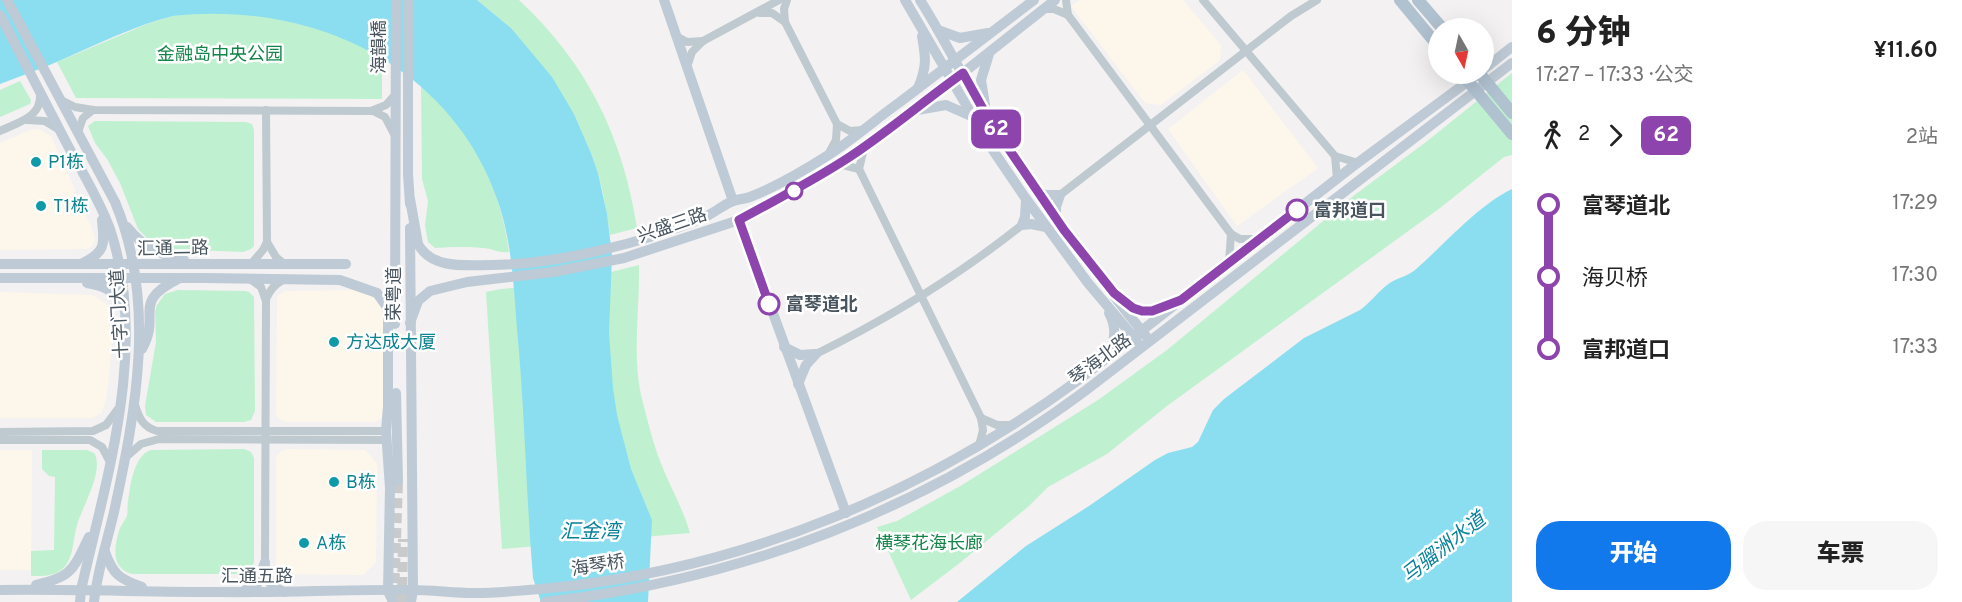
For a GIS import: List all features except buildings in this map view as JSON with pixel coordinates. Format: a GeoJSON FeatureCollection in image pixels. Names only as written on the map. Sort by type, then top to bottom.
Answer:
{"type":"FeatureCollection","features":[{"type":"Feature","properties":{"kind":"main road"},"geometry":{"type":"LineString","coordinates":[[1400,0],[1428,34]]}},
{"type":"Feature","properties":{"kind":"main road"},"geometry":{"type":"LineString","coordinates":[[1418,0],[1433,18]]}},
{"type":"Feature","properties":{"kind":"main road"},"geometry":{"type":"LineString","coordinates":[[1470,84],[1512,134]]}},
{"type":"Feature","properties":{"kind":"main road"},"geometry":{"type":"LineString","coordinates":[[1487,84],[1512,112]]}},
{"type":"Feature","properties":{"kind":"street","name":"十字门大道"},"geometry":{"type":"LineString","coordinates":[[7,0],[109,191],[123,222],[134,265],[140,315],[140,352],[124,458],[94,602]]}},
{"type":"Feature","properties":{"kind":"street","name":"海韻橋"},"geometry":{"type":"LineString","coordinates":[[396,0],[396,94]]}},
{"type":"Feature","properties":{"kind":"street","name":"海韻橋"},"geometry":{"type":"LineString","coordinates":[[408,0],[408,94]]}},
{"type":"Feature","properties":{"kind":"street"},"geometry":{"type":"LineString","coordinates":[[664,0],[733,201],[731,215],[739,220],[846,513]]}},
{"type":"Feature","properties":{"kind":"street"},"geometry":{"type":"LineString","coordinates":[[687,67],[692,52],[703,41],[779,0]]}},
{"type":"Feature","properties":{"kind":"street"},"geometry":{"type":"LineString","coordinates":[[787,0],[784,9],[785,22],[837,124],[836,140],[828,155]]}},
{"type":"Feature","properties":{"kind":"street"},"geometry":{"type":"LineString","coordinates":[[905,0],[990,146],[1026,200],[1103,302],[1113,319],[1114,342],[1109,356]]}},
{"type":"Feature","properties":{"kind":"street"},"geometry":{"type":"LineString","coordinates":[[920,0],[989,120],[1037,192],[1114,293],[1146,344]]}},
{"type":"Feature","properties":{"kind":"street","name":"兴盛三路"},"geometry":{"type":"LineString","coordinates":[[410,199],[418,244],[426,255],[434,260],[464,265],[504,264],[621,245],[707,216],[733,201],[749,198],[828,155],[865,130],[1034,0]]}},
{"type":"Feature","properties":{"kind":"street","name":"兴盛三路"},"geometry":{"type":"LineString","coordinates":[[410,323],[418,301],[430,291],[467,282],[553,272],[624,258],[739,220],[802,187],[864,147],[1055,0]]}},
{"type":"Feature","properties":{"kind":"street"},"geometry":{"type":"LineString","coordinates":[[1066,0],[1068,15],[1231,234],[1240,239],[1260,239]]}},
{"type":"Feature","properties":{"kind":"street"},"geometry":{"type":"LineString","coordinates":[[1203,0],[1335,156],[1358,163]]}},
{"type":"Feature","properties":{"kind":"street"},"geometry":{"type":"LineString","coordinates":[[1291,16],[1307,0]]}},
{"type":"Feature","properties":{"kind":"street"},"geometry":{"type":"LineString","coordinates":[[1057,219],[1056,207],[1060,195],[1291,16],[1317,0]]}},
{"type":"Feature","properties":{"kind":"street"},"geometry":{"type":"LineString","coordinates":[[1044,9],[1054,9],[1068,15]]}},
{"type":"Feature","properties":{"kind":"street"},"geometry":{"type":"LineString","coordinates":[[756,13],[772,13],[785,22]]}},
{"type":"Feature","properties":{"kind":"street","name":"十字门大道"},"geometry":{"type":"LineString","coordinates":[[0,15],[101,208],[112,237],[121,278],[126,357],[110,462],[81,596]]}},
{"type":"Feature","properties":{"kind":"street"},"geometry":{"type":"LineString","coordinates":[[918,88],[926,62],[920,26]]}},
{"type":"Feature","properties":{"kind":"street"},"geometry":{"type":"LineString","coordinates":[[938,30],[960,38],[991,33]]}},
{"type":"Feature","properties":{"kind":"street"},"geometry":{"type":"LineString","coordinates":[[676,36],[687,42],[703,41]]}},
{"type":"Feature","properties":{"kind":"street"},"geometry":{"type":"LineString","coordinates":[[1494,61],[1512,47]]}},
{"type":"Feature","properties":{"kind":"street"},"geometry":{"type":"LineString","coordinates":[[989,120],[981,85],[982,74],[990,51]]}},
{"type":"Feature","properties":{"kind":"street","name":"琴海北路"},"geometry":{"type":"LineString","coordinates":[[690,578],[806,543],[867,518],[925,491],[996,452],[1041,423],[1146,344],[1512,63]]}},
{"type":"Feature","properties":{"kind":"street","name":"琴海北路"},"geometry":{"type":"LineString","coordinates":[[686,565],[756,545],[846,513],[918,479],[979,446],[1055,396],[1109,356],[1337,179],[1464,84]]}},
{"type":"Feature","properties":{"kind":"street"},"geometry":{"type":"LineString","coordinates":[[0,131],[26,120],[38,109],[40,93]]}},
{"type":"Feature","properties":{"kind":"street"},"geometry":{"type":"LineString","coordinates":[[58,97],[70,105],[93,110],[371,111],[386,105],[396,94]]}},
{"type":"Feature","properties":{"kind":"street","name":"荣粤道"},"geometry":{"type":"LineString","coordinates":[[393,602],[388,591],[396,94]]}},
{"type":"Feature","properties":{"kind":"street","name":"荣粤道"},"geometry":{"type":"LineString","coordinates":[[408,94],[413,590],[411,602]]}},
{"type":"Feature","properties":{"kind":"street"},"geometry":{"type":"LineString","coordinates":[[1424,130],[1424,127],[1449,106],[1448,103],[1440,102]]}},
{"type":"Feature","properties":{"kind":"street"},"geometry":{"type":"LineString","coordinates":[[911,112],[946,105],[972,116]]}},
{"type":"Feature","properties":{"kind":"street"},"geometry":{"type":"LineString","coordinates":[[78,135],[83,118],[93,110]]}},
{"type":"Feature","properties":{"kind":"street"},"geometry":{"type":"LineString","coordinates":[[251,264],[267,242],[266,110]]}},
{"type":"Feature","properties":{"kind":"street"},"geometry":{"type":"LineString","coordinates":[[371,111],[385,117],[395,137]]}},
{"type":"Feature","properties":{"kind":"street"},"geometry":{"type":"LineString","coordinates":[[26,120],[45,121],[61,132]]}},
{"type":"Feature","properties":{"kind":"street"},"geometry":{"type":"LineString","coordinates":[[837,124],[850,131],[865,130]]}},
{"type":"Feature","properties":{"kind":"street"},"geometry":{"type":"LineString","coordinates":[[864,147],[859,169],[981,418],[983,430],[979,446]]}},
{"type":"Feature","properties":{"kind":"street"},"geometry":{"type":"LineString","coordinates":[[1335,156],[1337,179]]}},
{"type":"Feature","properties":{"kind":"street"},"geometry":{"type":"LineString","coordinates":[[839,164],[859,169]]}},
{"type":"Feature","properties":{"kind":"street"},"geometry":{"type":"LineString","coordinates":[[1037,192],[1060,195]]}},
{"type":"Feature","properties":{"kind":"street"},"geometry":{"type":"LineString","coordinates":[[1022,225],[1026,212],[1026,200]]}},
{"type":"Feature","properties":{"kind":"street"},"geometry":{"type":"LineString","coordinates":[[81,265],[98,255],[102,248],[104,239],[101,208]]}},
{"type":"Feature","properties":{"kind":"street"},"geometry":{"type":"LineString","coordinates":[[123,222],[136,239],[150,249],[199,264]]}},
{"type":"Feature","properties":{"kind":"street"},"geometry":{"type":"LineString","coordinates":[[798,384],[806,365],[816,354],[861,332],[922,296],[983,255],[1022,225],[1046,227]]}},
{"type":"Feature","properties":{"kind":"street"},"geometry":{"type":"LineString","coordinates":[[1229,263],[1231,234]]}},
{"type":"Feature","properties":{"kind":"street"},"geometry":{"type":"LineString","coordinates":[[267,242],[276,257],[284,264]]}},
{"type":"Feature","properties":{"kind":"street","name":"汇通二路"},"geometry":{"type":"LineString","coordinates":[[0,264],[346,264]]}},
{"type":"Feature","properties":{"kind":"street","name":"汇通二路"},"geometry":{"type":"LineString","coordinates":[[0,278],[340,280]]}},
{"type":"Feature","properties":{"kind":"street"},"geometry":{"type":"LineString","coordinates":[[52,278],[107,288],[116,295],[124,311]]}},
{"type":"Feature","properties":{"kind":"street"},"geometry":{"type":"LineString","coordinates":[[140,352],[148,334],[150,305],[153,296],[163,286],[180,278]]}},
{"type":"Feature","properties":{"kind":"street"},"geometry":{"type":"LineString","coordinates":[[249,278],[261,287],[266,301]]}},
{"type":"Feature","properties":{"kind":"street"},"geometry":{"type":"LineString","coordinates":[[284,592],[272,585],[266,578],[265,562],[266,301],[269,291],[276,284],[284,279],[294,279]]}},
{"type":"Feature","properties":{"kind":"street","name":"荣粤道"},"geometry":{"type":"LineString","coordinates":[[340,280],[377,293],[387,307],[390,434]]}},
{"type":"Feature","properties":{"kind":"street"},"geometry":{"type":"LineString","coordinates":[[1114,293],[1129,306],[1142,311],[1156,310],[1181,300]]}},
{"type":"Feature","properties":{"kind":"street"},"geometry":{"type":"LineString","coordinates":[[1103,302],[1138,334]]}},
{"type":"Feature","properties":{"kind":"street"},"geometry":{"type":"LineString","coordinates":[[784,347],[800,355],[816,354]]}},
{"type":"Feature","properties":{"kind":"street"},"geometry":{"type":"LineString","coordinates":[[134,402],[140,420],[153,430],[265,435]]}},
{"type":"Feature","properties":{"kind":"street"},"geometry":{"type":"LineString","coordinates":[[0,432],[93,431],[106,424],[119,408]]}},
{"type":"Feature","properties":{"kind":"street"},"geometry":{"type":"LineString","coordinates":[[981,418],[997,425],[1014,424]]}},
{"type":"Feature","properties":{"kind":"street"},"geometry":{"type":"LineString","coordinates":[[124,458],[137,446],[154,439],[390,434],[401,481],[411,430]]}},
{"type":"Feature","properties":{"kind":"street"},"geometry":{"type":"LineString","coordinates":[[0,440],[90,440],[102,447],[110,462]]}},
{"type":"Feature","properties":{"kind":"street"},"geometry":{"type":"LineString","coordinates":[[15,590],[57,580],[68,574],[75,566],[98,521]]}},
{"type":"Feature","properties":{"kind":"street"},"geometry":{"type":"LineString","coordinates":[[105,551],[112,569],[119,577],[153,590]]}},
{"type":"Feature","properties":{"kind":"street"},"geometry":{"type":"LineString","coordinates":[[240,592],[253,588],[257,584],[265,562]]}},
{"type":"Feature","properties":{"kind":"street","name":"海琴桥"},"geometry":{"type":"LineString","coordinates":[[514,591],[601,582],[686,565]]}},
{"type":"Feature","properties":{"kind":"street","name":"海琴桥"},"geometry":{"type":"LineString","coordinates":[[545,602],[622,592],[690,578]]}},
{"type":"Feature","properties":{"kind":"street","name":"汇通五路"},"geometry":{"type":"LineString","coordinates":[[0,590],[81,596],[95,590],[284,592],[413,590],[477,593],[514,591]]}},
{"type":"Feature","properties":{"kind":"shaded area"},"geometry":{"type":"Polygon","coordinates":[[[1080,0],[1183,0],[1221,45],[1220,60],[1161,105],[1145,103],[1071,6],[1080,0]]]}},
{"type":"Feature","properties":{"kind":"shaded area"},"geometry":{"type":"Polygon","coordinates":[[[1243,70],[1318,168],[1237,226],[1168,129],[1243,70]]]}},
{"type":"Feature","properties":{"kind":"shaded area"},"geometry":{"type":"Polygon","coordinates":[[[39,129],[51,136],[90,224],[95,239],[91,247],[87,249],[0,250],[0,143],[30,130],[39,129]]]}},
{"type":"Feature","properties":{"kind":"shaded area","name":"方达成大厦"},"geometry":{"type":"Polygon","coordinates":[[[360,290],[368,292],[384,308],[386,411],[382,418],[375,422],[287,422],[280,420],[276,414],[277,297],[286,291],[360,290]]]}},
{"type":"Feature","properties":{"kind":"shaded area"},"geometry":{"type":"Polygon","coordinates":[[[0,292],[92,295],[106,303],[112,318],[112,341],[108,386],[101,413],[92,418],[0,418],[0,292]]]}},
{"type":"Feature","properties":{"kind":"shaded area"},"geometry":{"type":"Polygon","coordinates":[[[286,449],[365,450],[377,463],[376,562],[363,575],[287,574],[282,573],[276,567],[276,458],[286,449]]]}},
{"type":"Feature","properties":{"kind":"shaded area"},"geometry":{"type":"Polygon","coordinates":[[[0,450],[32,450],[31,570],[0,570],[0,450]]]}},
{"type":"Feature","properties":{"kind":"green space"},"geometry":{"type":"Polygon","coordinates":[[[477,0],[519,0],[543,24],[583,76],[611,132],[631,195],[637,228],[610,235],[598,173],[574,114],[511,28],[477,0]]]}},
{"type":"Feature","properties":{"kind":"green space","name":"金融岛中央公园"},"geometry":{"type":"Polygon","coordinates":[[[227,9],[269,12],[308,20],[345,33],[382,52],[382,99],[76,98],[57,62],[147,24],[173,16],[227,9]]]}},
{"type":"Feature","properties":{"kind":"green space","name":"横琴花海长廊"},"geometry":{"type":"Polygon","coordinates":[[[1512,73],[1512,155],[1504,157],[1440,208],[1167,406],[1107,454],[1048,487],[1029,506],[911,600],[877,527],[897,521],[962,485],[1098,400],[1167,350],[1356,194],[1426,142],[1512,73]]]}},
{"type":"Feature","properties":{"kind":"green space"},"geometry":{"type":"Polygon","coordinates":[[[20,81],[31,100],[30,104],[0,117],[0,90],[20,81]]]}},
{"type":"Feature","properties":{"kind":"green space"},"geometry":{"type":"Polygon","coordinates":[[[421,82],[454,119],[480,160],[499,204],[509,252],[476,247],[435,248],[428,242],[425,226],[428,201],[422,179],[421,82]]]}},
{"type":"Feature","properties":{"kind":"green space"},"geometry":{"type":"Polygon","coordinates":[[[95,121],[246,122],[252,124],[254,130],[254,246],[243,252],[169,249],[151,242],[138,229],[120,183],[95,143],[88,126],[95,121]]]}},
{"type":"Feature","properties":{"kind":"green space"},"geometry":{"type":"Polygon","coordinates":[[[639,265],[637,369],[639,386],[657,454],[690,533],[502,549],[486,292],[567,282],[639,265]]]}},
{"type":"Feature","properties":{"kind":"green space"},"geometry":{"type":"Polygon","coordinates":[[[178,290],[245,291],[254,297],[255,411],[251,420],[244,422],[156,422],[146,415],[145,406],[156,342],[155,311],[165,294],[178,290]]]}},
{"type":"Feature","properties":{"kind":"green space"},"geometry":{"type":"Polygon","coordinates":[[[244,449],[251,452],[254,458],[254,562],[251,570],[243,574],[132,574],[120,567],[116,556],[116,542],[127,516],[134,472],[145,453],[151,450],[244,449]]]}},
{"type":"Feature","properties":{"kind":"green space"},"geometry":{"type":"Polygon","coordinates":[[[42,450],[87,450],[94,453],[97,469],[92,489],[77,525],[69,561],[54,574],[31,576],[31,551],[54,550],[55,477],[49,476],[42,469],[42,450]]]}},
{"type":"Feature","properties":{"kind":"water","name":"汇金湾"},"geometry":{"type":"Polygon","coordinates":[[[0,0],[477,0],[511,28],[552,77],[574,114],[598,173],[607,214],[612,255],[609,333],[617,415],[631,469],[652,520],[648,602],[541,602],[533,578],[515,299],[504,222],[479,159],[451,117],[415,82],[374,54],[328,33],[278,20],[226,14],[173,16],[146,24],[0,84],[0,0]]]}},
{"type":"Feature","properties":{"kind":"water","name":"马骝洲水道"},"geometry":{"type":"Polygon","coordinates":[[[1512,189],[1512,602],[957,602],[1026,546],[1155,460],[1168,453],[1192,447],[1198,442],[1213,410],[1224,399],[1304,338],[1360,310],[1383,288],[1412,272],[1486,205],[1512,189]]]}},
{"type":"Feature","properties":{"kind":"tunnel"},"geometry":{"type":"LineString","coordinates":[[394,598],[398,481]]}},
{"type":"Feature","properties":{"kind":"tunnel"},"geometry":{"type":"LineString","coordinates":[[402,602],[403,539]]}},
{"type":"Feature","properties":{"kind":"bus line","name":"62"},"geometry":{"type":"LineString","coordinates":[[769,304],[739,220],[802,187],[839,164],[879,137],[963,73],[989,120],[1064,230],[1114,293],[1133,308],[1152,311],[1181,300],[1297,210]]}},
{"type":"Feature","properties":{"kind":"place","name":"P1栋"},"geometry":{"type":"Point","coordinates":[36,162]}},
{"type":"Feature","properties":{"kind":"place","name":"T1栋"},"geometry":{"type":"Point","coordinates":[41,206]}},
{"type":"Feature","properties":{"kind":"place","name":"富邦道口"},"geometry":{"type":"Point","coordinates":[1297,210]}},
{"type":"Feature","properties":{"kind":"place","name":"富琴道北"},"geometry":{"type":"Point","coordinates":[769,304]}},
{"type":"Feature","properties":{"kind":"place","name":"方达成大厦"},"geometry":{"type":"Point","coordinates":[334,342]}},
{"type":"Feature","properties":{"kind":"place","name":"B栋"},"geometry":{"type":"Point","coordinates":[334,482]}},
{"type":"Feature","properties":{"kind":"place","name":"A栋"},"geometry":{"type":"Point","coordinates":[304,543]}}]}
